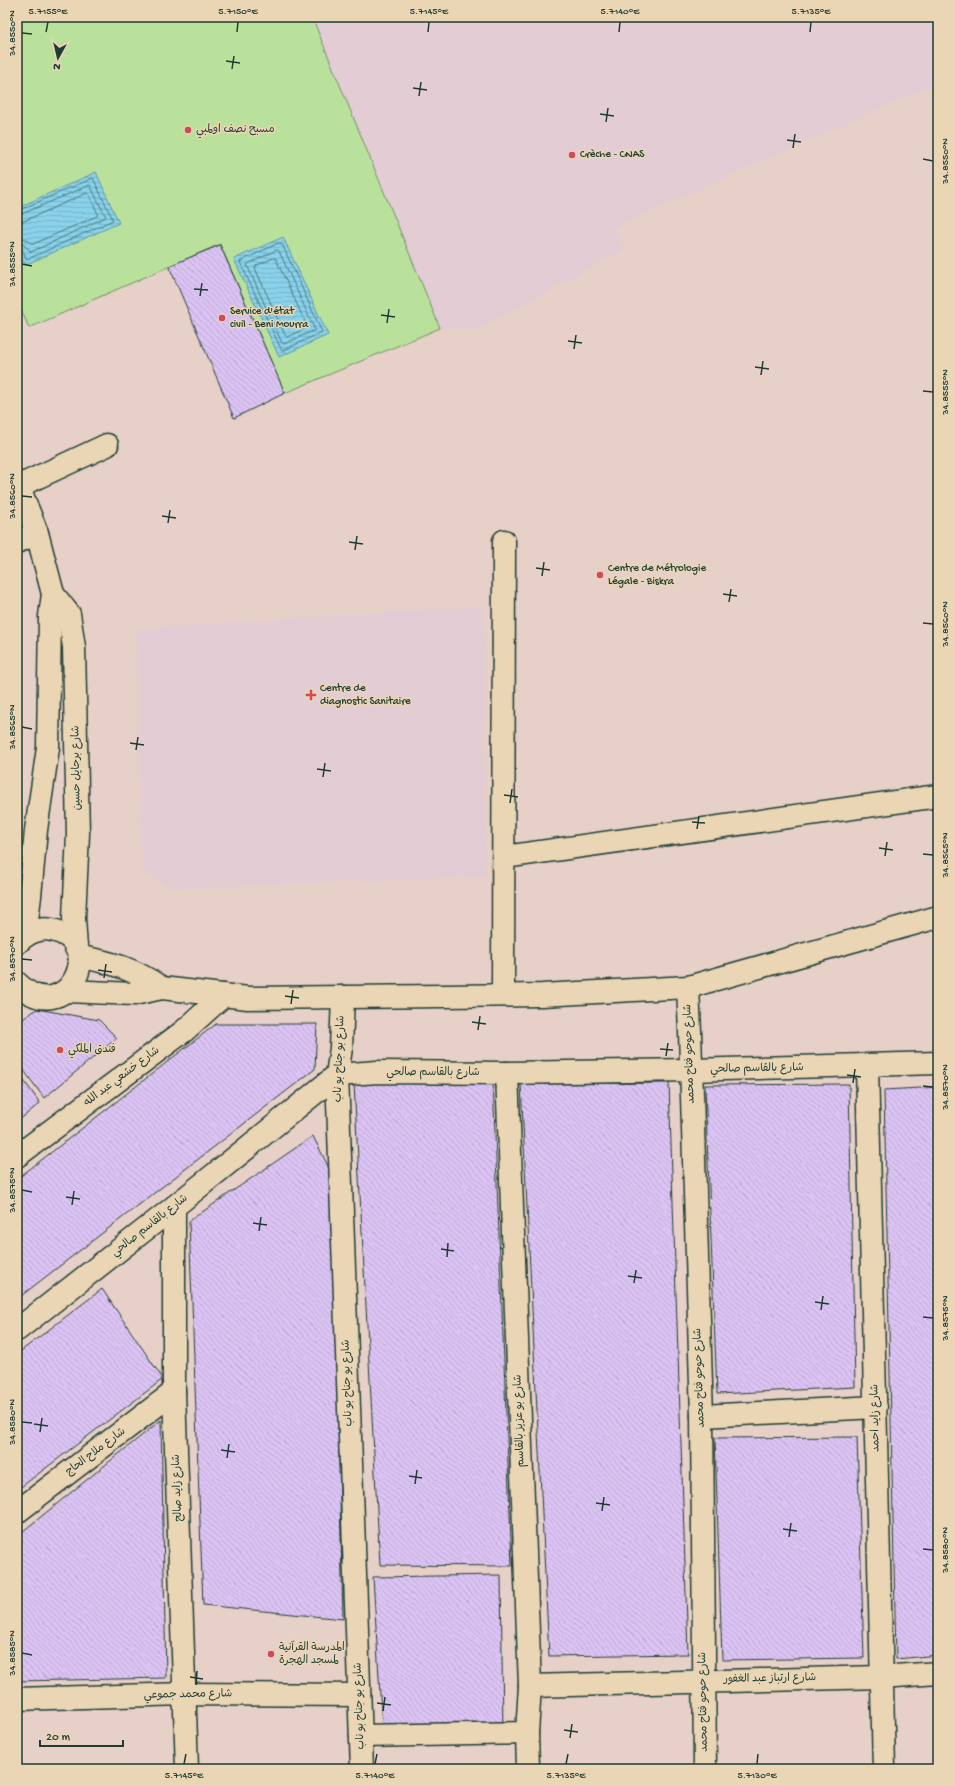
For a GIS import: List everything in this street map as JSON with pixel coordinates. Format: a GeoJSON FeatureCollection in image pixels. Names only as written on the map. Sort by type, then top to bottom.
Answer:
{"type":"FeatureCollection","features":[{"type":"Feature","properties":{"kind":"street"},"geometry":{"type":"LineString","coordinates":[[18,484],[107,445]]}},
{"type":"Feature","properties":{"kind":"street","name":"شارع برحايل حسين"},"geometry":{"type":"LineString","coordinates":[[18,484],[37,533],[53,594],[50,616],[48,748],[36,830],[30,896],[21,939]]}},
{"type":"Feature","properties":{"kind":"street"},"geometry":{"type":"LineString","coordinates":[[17,542],[37,533]]}},
{"type":"Feature","properties":{"kind":"street"},"geometry":{"type":"LineString","coordinates":[[503,995],[504,541]]}},
{"type":"Feature","properties":{"kind":"street","name":"شارع برحايل حسين"},"geometry":{"type":"LineString","coordinates":[[53,594],[69,614],[74,647],[78,834],[74,918],[79,971],[74,982],[67,991]]}},
{"type":"Feature","properties":{"kind":"street"},"geometry":{"type":"LineString","coordinates":[[504,857],[938,796]]}},
{"type":"Feature","properties":{"kind":"street"},"geometry":{"type":"LineString","coordinates":[[19,989],[34,996],[44,998],[56,996],[67,991],[134,994],[162,988],[248,998],[503,995],[688,987],[938,917]]}},
{"type":"Feature","properties":{"kind":"street"},"geometry":{"type":"LineString","coordinates":[[21,939],[35,930],[47,929],[59,931],[69,938],[78,952],[140,974],[162,988]]}},
{"type":"Feature","properties":{"kind":"street","name":"شارع حوحو فتاح محمد"},"geometry":{"type":"LineString","coordinates":[[688,987],[702,1416],[703,1681],[705,1769]]}},
{"type":"Feature","properties":{"kind":"street","name":"شارع خشعي عبد الله"},"geometry":{"type":"LineString","coordinates":[[17,1156],[184,1031],[224,995]]}},
{"type":"Feature","properties":{"kind":"street","name":"شارع بو جناح بو ناب"},"geometry":{"type":"LineString","coordinates":[[343,997],[341,1048],[337,1075],[362,1769]]}},
{"type":"Feature","properties":{"kind":"street","name":"شارع بالقاسم صالحي"},"geometry":{"type":"LineString","coordinates":[[17,1330],[174,1207],[337,1075],[377,1072],[507,1073],[867,1066],[938,1063]]}},
{"type":"Feature","properties":{"kind":"street","name":"شارع زايد احمد"},"geometry":{"type":"LineString","coordinates":[[867,1066],[884,1769]]}},
{"type":"Feature","properties":{"kind":"street","name":"شارع بو عزيز بالقاسم"},"geometry":{"type":"LineString","coordinates":[[507,1073],[530,1686],[527,1733],[528,1769]]}},
{"type":"Feature","properties":{"kind":"street","name":"شارع زايد صالح"},"geometry":{"type":"LineString","coordinates":[[174,1207],[174,1392],[187,1769]]}},
{"type":"Feature","properties":{"kind":"street","name":"شارع ملاح الحاج"},"geometry":{"type":"LineString","coordinates":[[17,1512],[174,1392]]}},
{"type":"Feature","properties":{"kind":"street"},"geometry":{"type":"LineString","coordinates":[[702,1416],[876,1407]]}},
{"type":"Feature","properties":{"kind":"street","name":"شارع ارتباز عبد الغفور"},"geometry":{"type":"LineString","coordinates":[[530,1686],[881,1677],[938,1673]]}},
{"type":"Feature","properties":{"kind":"street","name":"شارع محمد جموعي"},"geometry":{"type":"LineString","coordinates":[[17,1700],[185,1694],[359,1695]]}},
{"type":"Feature","properties":{"kind":"street"},"geometry":{"type":"LineString","coordinates":[[361,1736],[527,1733]]}},
{"type":"Feature","properties":{"kind":"shaded area","name":"Crèche - CNAS"},"geometry":{"type":"Polygon","coordinates":[[[312,17],[938,17],[938,82],[613,228],[623,250],[480,328],[440,328],[312,17]]]}},
{"type":"Feature","properties":{"kind":"shaded area","name":"Centre de diagnostic Sanitaire"},"geometry":{"type":"Polygon","coordinates":[[[484,606],[485,876],[171,888],[142,871],[137,629],[484,606]]]}},
{"type":"Feature","properties":{"kind":"green space","name":"مسبح نصف اولمبي"},"geometry":{"type":"Polygon","coordinates":[[[17,17],[312,17],[440,328],[285,393],[220,244],[29,328],[17,300],[17,17]]]}},
{"type":"Feature","properties":{"kind":"water"},"geometry":{"type":"Polygon","coordinates":[[[96,172],[119,223],[25,265],[17,248],[17,208],[96,172]]]}},
{"type":"Feature","properties":{"kind":"water"},"geometry":{"type":"Polygon","coordinates":[[[283,237],[328,335],[279,357],[234,259],[283,237]]]}},
{"type":"Feature","properties":{"kind":"building","name":"Service d'état civil - Beni Mourra"},"geometry":{"type":"Polygon","coordinates":[[[220,245],[285,393],[234,418],[169,266],[220,245]]]}},
{"type":"Feature","properties":{"kind":"building","name":"فندق الملكي"},"geometry":{"type":"Polygon","coordinates":[[[37,1009],[99,1020],[117,1038],[44,1098],[17,1061],[17,1023],[37,1009]]]}},
{"type":"Feature","properties":{"kind":"building"},"geometry":{"type":"Polygon","coordinates":[[[216,1024],[317,1024],[315,1069],[17,1299],[17,1179],[216,1024]]]}},
{"type":"Feature","properties":{"kind":"building"},"geometry":{"type":"Polygon","coordinates":[[[17,1071],[40,1103],[17,1122],[17,1071]]]}},
{"type":"Feature","properties":{"kind":"building"},"geometry":{"type":"Polygon","coordinates":[[[493,1081],[512,1566],[380,1565],[354,1084],[493,1081]]]}},
{"type":"Feature","properties":{"kind":"building"},"geometry":{"type":"Polygon","coordinates":[[[669,1083],[688,1654],[549,1656],[521,1084],[669,1083]]]}},
{"type":"Feature","properties":{"kind":"building"},"geometry":{"type":"Polygon","coordinates":[[[849,1084],[855,1387],[717,1394],[705,1085],[849,1084]]]}},
{"type":"Feature","properties":{"kind":"building"},"geometry":{"type":"Polygon","coordinates":[[[938,1087],[938,1655],[896,1659],[884,1090],[938,1087]]]}},
{"type":"Feature","properties":{"kind":"building"},"geometry":{"type":"Polygon","coordinates":[[[313,1136],[332,1174],[343,1619],[203,1605],[189,1221],[313,1136]]]}},
{"type":"Feature","properties":{"kind":"building"},"geometry":{"type":"Polygon","coordinates":[[[102,1289],[163,1379],[17,1490],[17,1354],[102,1289]]]}},
{"type":"Feature","properties":{"kind":"building"},"geometry":{"type":"Polygon","coordinates":[[[161,1420],[166,1678],[17,1681],[17,1536],[161,1420]]]}},
{"type":"Feature","properties":{"kind":"building"},"geometry":{"type":"Polygon","coordinates":[[[857,1437],[864,1658],[722,1660],[715,1438],[857,1437]]]}},
{"type":"Feature","properties":{"kind":"building"},"geometry":{"type":"Polygon","coordinates":[[[501,1575],[503,1730],[382,1728],[373,1577],[501,1575]]]}},
{"type":"Feature","properties":{"kind":"place","name":"مسبح نصف اولمبي"},"geometry":{"type":"Point","coordinates":[188,130]}},
{"type":"Feature","properties":{"kind":"place","name":"Crèche - CNAS"},"geometry":{"type":"Point","coordinates":[572,155]}},
{"type":"Feature","properties":{"kind":"place","name":"Service d'état civil - Beni Mourra"},"geometry":{"type":"Point","coordinates":[222,318]}},
{"type":"Feature","properties":{"kind":"place","name":"Centre de Métrologie Légale - Biskra"},"geometry":{"type":"Point","coordinates":[600,575]}},
{"type":"Feature","properties":{"kind":"place","name":"Centre de diagnostic Sanitaire"},"geometry":{"type":"Point","coordinates":[311,695]}},
{"type":"Feature","properties":{"kind":"place","name":"فندق الملكي"},"geometry":{"type":"Point","coordinates":[60,1050]}},
{"type":"Feature","properties":{"kind":"place","name":"المدرسة القرآنية لمسجد الهجرة"},"geometry":{"type":"Point","coordinates":[271,1654]}}]}
